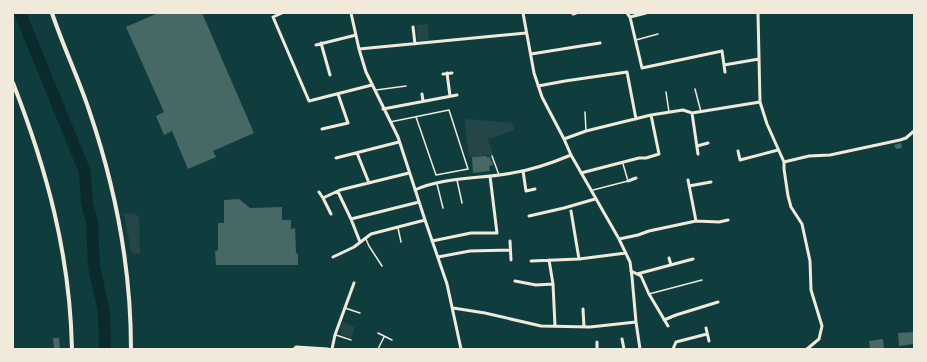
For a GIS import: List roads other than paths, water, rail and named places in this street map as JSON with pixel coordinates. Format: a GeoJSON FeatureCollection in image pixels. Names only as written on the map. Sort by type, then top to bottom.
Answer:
{"type":"FeatureCollection","features":[{"type":"Feature","properties":{"kind":"street"},"geometry":{"type":"LineString","coordinates":[[52,13],[89,108],[103,152],[115,203],[126,265],[131,317],[131,349]]}},
{"type":"Feature","properties":{"kind":"street"},"geometry":{"type":"LineString","coordinates":[[282,13],[273,16],[309,101],[372,85]]}},
{"type":"Feature","properties":{"kind":"street"},"geometry":{"type":"LineString","coordinates":[[351,13],[359,49],[374,91],[399,142],[448,284],[461,349]]}},
{"type":"Feature","properties":{"kind":"street"},"geometry":{"type":"LineString","coordinates":[[523,13],[534,73],[542,97],[571,155],[626,253],[631,271],[640,349]]}},
{"type":"Feature","properties":{"kind":"street"},"geometry":{"type":"LineString","coordinates":[[627,13],[630,17],[642,68],[722,51],[725,72]]}},
{"type":"Feature","properties":{"kind":"street"},"geometry":{"type":"LineString","coordinates":[[630,17],[646,13]]}},
{"type":"Feature","properties":{"kind":"street"},"geometry":{"type":"LineString","coordinates":[[758,13],[760,102],[767,124],[784,162],[788,196],[791,207],[802,224],[810,261],[811,290],[822,326],[818,339],[806,349]]}},
{"type":"Feature","properties":{"kind":"street"},"geometry":{"type":"LineString","coordinates":[[413,27],[415,44]]}},
{"type":"Feature","properties":{"kind":"street"},"geometry":{"type":"LineString","coordinates":[[359,49],[526,33]]}},
{"type":"Feature","properties":{"kind":"street"},"geometry":{"type":"LineString","coordinates":[[316,45],[356,35]]}},
{"type":"Feature","properties":{"kind":"street"},"geometry":{"type":"LineString","coordinates":[[531,54],[600,42]]}},
{"type":"Feature","properties":{"kind":"street"},"geometry":{"type":"LineString","coordinates":[[321,43],[330,74]]}},
{"type":"Feature","properties":{"kind":"street"},"geometry":{"type":"LineString","coordinates":[[724,65],[759,59]]}},
{"type":"Feature","properties":{"kind":"street"},"geometry":{"type":"LineString","coordinates":[[322,69],[328,67]]}},
{"type":"Feature","properties":{"kind":"street"},"geometry":{"type":"LineString","coordinates":[[538,86],[626,72],[636,119]]}},
{"type":"Feature","properties":{"kind":"street"},"geometry":{"type":"LineString","coordinates":[[447,73],[450,96]]}},
{"type":"Feature","properties":{"kind":"street"},"geometry":{"type":"LineString","coordinates":[[443,74],[452,73]]}},
{"type":"Feature","properties":{"kind":"street"},"geometry":{"type":"LineString","coordinates":[[13,83],[31,130],[56,219],[66,273],[72,349]]}},
{"type":"Feature","properties":{"kind":"street"},"geometry":{"type":"LineString","coordinates":[[322,129],[348,123],[338,94]]}},
{"type":"Feature","properties":{"kind":"street"},"geometry":{"type":"LineString","coordinates":[[422,94],[423,101]]}},
{"type":"Feature","properties":{"kind":"street"},"geometry":{"type":"LineString","coordinates":[[383,109],[457,95]]}},
{"type":"Feature","properties":{"kind":"street"},"geometry":{"type":"LineString","coordinates":[[564,139],[586,131],[651,115],[683,110],[692,113],[701,112],[760,102]]}},
{"type":"Feature","properties":{"kind":"street"},"geometry":{"type":"LineString","coordinates":[[692,113],[698,154]]}},
{"type":"Feature","properties":{"kind":"street"},"geometry":{"type":"LineString","coordinates":[[581,173],[659,154],[651,115]]}},
{"type":"Feature","properties":{"kind":"street"},"geometry":{"type":"LineString","coordinates":[[784,162],[809,156],[830,155],[900,140],[906,138],[914,131]]}},
{"type":"Feature","properties":{"kind":"street"},"geometry":{"type":"LineString","coordinates":[[336,158],[399,142]]}},
{"type":"Feature","properties":{"kind":"street"},"geometry":{"type":"LineString","coordinates":[[697,146],[708,143]]}},
{"type":"Feature","properties":{"kind":"street"},"geometry":{"type":"LineString","coordinates":[[738,151],[740,160],[778,150]]}},
{"type":"Feature","properties":{"kind":"street"},"geometry":{"type":"LineString","coordinates":[[357,153],[369,183]]}},
{"type":"Feature","properties":{"kind":"street"},"geometry":{"type":"LineString","coordinates":[[415,190],[423,186],[457,180],[523,171],[571,155]]}},
{"type":"Feature","properties":{"kind":"street"},"geometry":{"type":"LineString","coordinates":[[523,171],[526,191],[535,189]]}},
{"type":"Feature","properties":{"kind":"street"},"geometry":{"type":"LineString","coordinates":[[323,198],[340,190],[409,173]]}},
{"type":"Feature","properties":{"kind":"street"},"geometry":{"type":"LineString","coordinates":[[432,241],[471,233],[497,233],[490,176]]}},
{"type":"Feature","properties":{"kind":"street"},"geometry":{"type":"LineString","coordinates":[[628,181],[636,178]]}},
{"type":"Feature","properties":{"kind":"street"},"geometry":{"type":"LineString","coordinates":[[688,180],[696,222]]}},
{"type":"Feature","properties":{"kind":"street"},"geometry":{"type":"LineString","coordinates":[[690,186],[711,182]]}},
{"type":"Feature","properties":{"kind":"street"},"geometry":{"type":"LineString","coordinates":[[320,192],[331,214]]}},
{"type":"Feature","properties":{"kind":"street"},"geometry":{"type":"LineString","coordinates":[[338,192],[360,242]]}},
{"type":"Feature","properties":{"kind":"street"},"geometry":{"type":"LineString","coordinates":[[529,216],[595,199]]}},
{"type":"Feature","properties":{"kind":"street"},"geometry":{"type":"LineString","coordinates":[[351,219],[419,202]]}},
{"type":"Feature","properties":{"kind":"street"},"geometry":{"type":"LineString","coordinates":[[572,210],[579,259]]}},
{"type":"Feature","properties":{"kind":"street"},"geometry":{"type":"LineString","coordinates":[[332,257],[354,247],[372,234],[425,220]]}},
{"type":"Feature","properties":{"kind":"street"},"geometry":{"type":"LineString","coordinates":[[619,239],[649,231],[696,222],[720,222],[728,220]]}},
{"type":"Feature","properties":{"kind":"street"},"geometry":{"type":"LineString","coordinates":[[510,241],[511,260]]}},
{"type":"Feature","properties":{"kind":"street"},"geometry":{"type":"LineString","coordinates":[[438,257],[470,251],[510,250]]}},
{"type":"Feature","properties":{"kind":"street"},"geometry":{"type":"LineString","coordinates":[[531,261],[579,259],[626,253]]}},
{"type":"Feature","properties":{"kind":"street"},"geometry":{"type":"LineString","coordinates":[[669,258],[671,265]]}},
{"type":"Feature","properties":{"kind":"street"},"geometry":{"type":"LineString","coordinates":[[637,274],[693,259]]}},
{"type":"Feature","properties":{"kind":"street"},"geometry":{"type":"LineString","coordinates":[[549,260],[553,284],[555,326]]}},
{"type":"Feature","properties":{"kind":"street"},"geometry":{"type":"LineString","coordinates":[[631,271],[640,276],[668,326]]}},
{"type":"Feature","properties":{"kind":"street"},"geometry":{"type":"LineString","coordinates":[[515,281],[536,285],[553,284]]}},
{"type":"Feature","properties":{"kind":"street"},"geometry":{"type":"LineString","coordinates":[[332,349],[354,283]]}},
{"type":"Feature","properties":{"kind":"street"},"geometry":{"type":"LineString","coordinates":[[664,320],[718,302]]}},
{"type":"Feature","properties":{"kind":"street"},"geometry":{"type":"LineString","coordinates":[[453,308],[485,313],[541,326],[584,327],[636,322]]}},
{"type":"Feature","properties":{"kind":"street"},"geometry":{"type":"LineString","coordinates":[[583,309],[584,327]]}},
{"type":"Feature","properties":{"kind":"street"},"geometry":{"type":"LineString","coordinates":[[706,328],[709,341]]}},
{"type":"Feature","properties":{"kind":"street"},"geometry":{"type":"LineString","coordinates":[[673,349],[676,342],[707,334]]}},
{"type":"Feature","properties":{"kind":"street"},"geometry":{"type":"LineString","coordinates":[[622,339],[624,349]]}},
{"type":"Feature","properties":{"kind":"street"},"geometry":{"type":"LineString","coordinates":[[597,342],[597,349]]}},
{"type":"Feature","properties":{"kind":"street"},"geometry":{"type":"LineString","coordinates":[[294,349],[296,347],[328,349]]}},
{"type":"Feature","properties":{"kind":"lane"},"geometry":{"type":"LineString","coordinates":[[636,40],[658,34]]}},
{"type":"Feature","properties":{"kind":"lane"},"geometry":{"type":"LineString","coordinates":[[374,91],[406,86]]}},
{"type":"Feature","properties":{"kind":"lane"},"geometry":{"type":"LineString","coordinates":[[695,89],[701,112]]}},
{"type":"Feature","properties":{"kind":"lane"},"geometry":{"type":"LineString","coordinates":[[666,92],[669,112]]}},
{"type":"Feature","properties":{"kind":"lane"},"geometry":{"type":"LineString","coordinates":[[390,122],[449,110],[468,169],[436,175],[416,117]]}},
{"type":"Feature","properties":{"kind":"lane"},"geometry":{"type":"LineString","coordinates":[[585,112],[586,131]]}},
{"type":"Feature","properties":{"kind":"lane"},"geometry":{"type":"LineString","coordinates":[[492,156],[499,175]]}},
{"type":"Feature","properties":{"kind":"lane"},"geometry":{"type":"LineString","coordinates":[[591,191],[628,181],[622,162]]}},
{"type":"Feature","properties":{"kind":"lane"},"geometry":{"type":"LineString","coordinates":[[457,180],[462,203]]}},
{"type":"Feature","properties":{"kind":"lane"},"geometry":{"type":"LineString","coordinates":[[437,184],[442,208]]}},
{"type":"Feature","properties":{"kind":"lane"},"geometry":{"type":"LineString","coordinates":[[398,227],[401,242]]}},
{"type":"Feature","properties":{"kind":"lane"},"geometry":{"type":"LineString","coordinates":[[366,238],[369,246],[382,266]]}},
{"type":"Feature","properties":{"kind":"lane"},"geometry":{"type":"LineString","coordinates":[[649,294],[702,280]]}},
{"type":"Feature","properties":{"kind":"lane"},"geometry":{"type":"LineString","coordinates":[[345,308],[360,313]]}},
{"type":"Feature","properties":{"kind":"lane"},"geometry":{"type":"LineString","coordinates":[[378,333],[392,340]]}},
{"type":"Feature","properties":{"kind":"lane"},"geometry":{"type":"LineString","coordinates":[[336,335],[351,340]]}},
{"type":"Feature","properties":{"kind":"lane"},"geometry":{"type":"LineString","coordinates":[[378,349],[385,336]]}},
{"type":"Feature","properties":{"kind":"waterway"},"geometry":{"type":"LineString","coordinates":[[20,13],[85,172],[87,203],[92,222],[94,266],[104,312],[105,349]]}}]}
